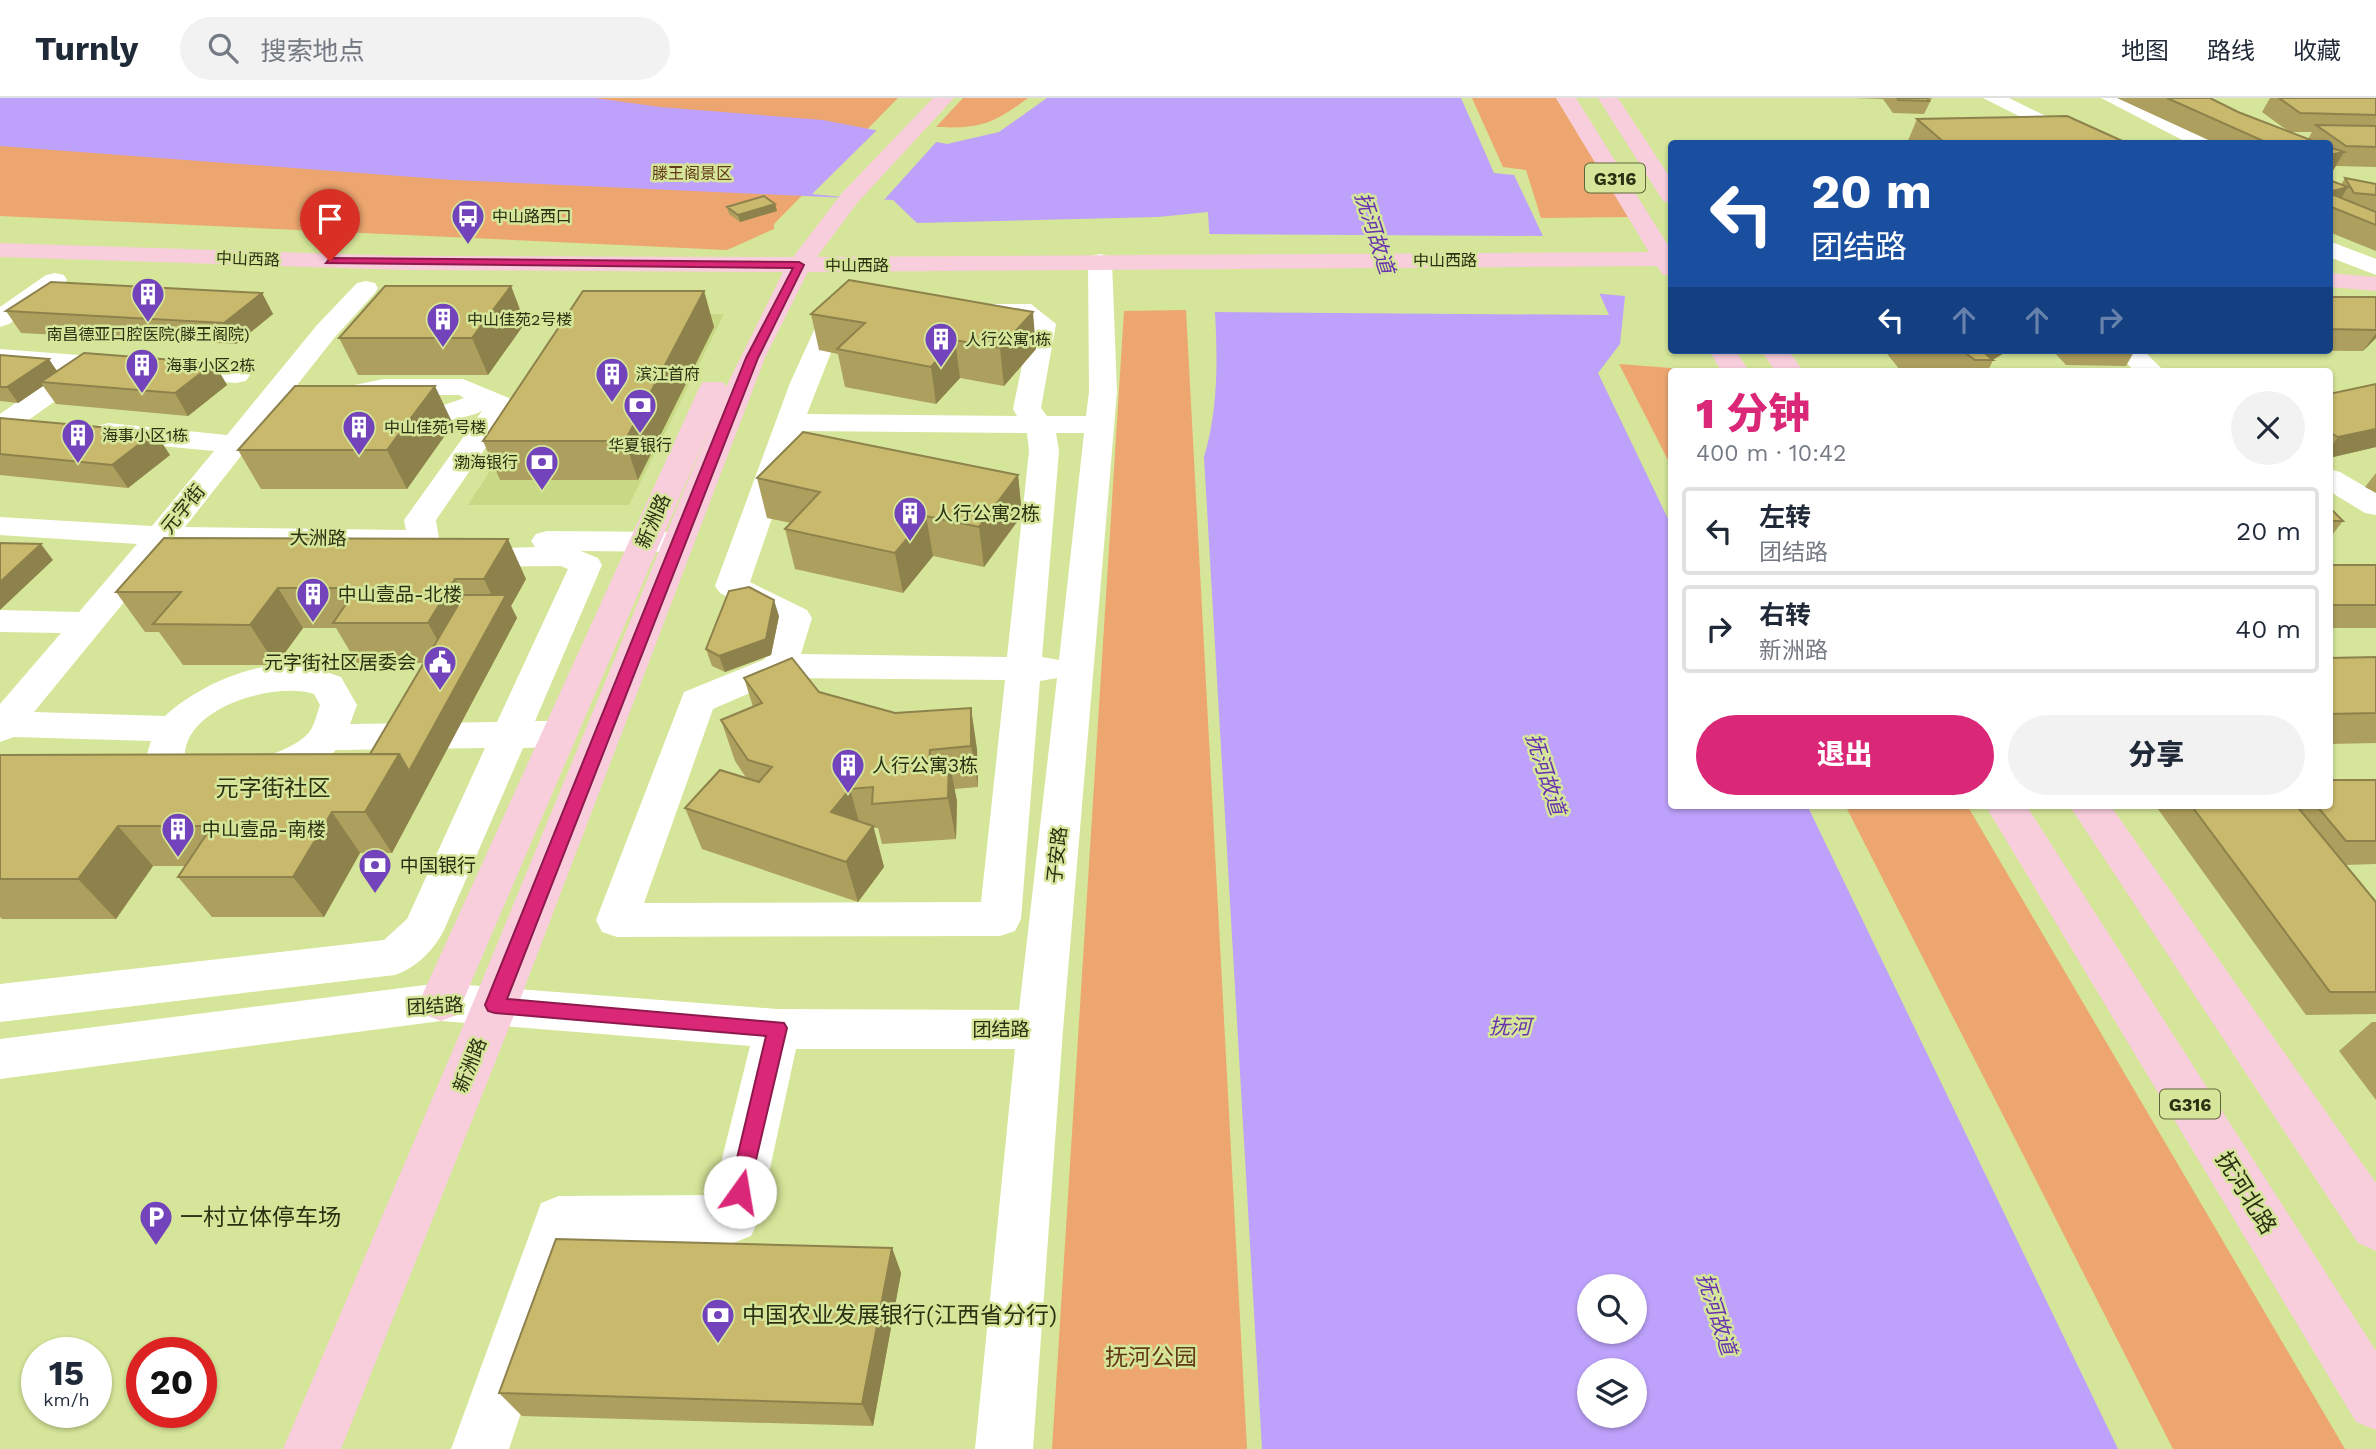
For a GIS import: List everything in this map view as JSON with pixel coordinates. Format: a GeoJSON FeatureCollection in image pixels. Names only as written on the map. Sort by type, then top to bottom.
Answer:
{"type":"FeatureCollection","features":[{"type":"Feature","properties":{"kind":"main road","name":"新洲路"},"geometry":{"type":"LineString","coordinates":[[441,1002],[559,734],[660,542],[752,358],[846,202],[943,98]]}},
{"type":"Feature","properties":{"kind":"main road","name":"G316"},"geometry":{"type":"LineString","coordinates":[[1566,98],[1668,260]]}},
{"type":"Feature","properties":{"kind":"main road","name":"G316"},"geometry":{"type":"LineString","coordinates":[[1608,98],[1668,191]]}},
{"type":"Feature","properties":{"kind":"main road","name":"中山西路"},"geometry":{"type":"LineString","coordinates":[[0,250],[405,263],[795,286],[1031,288]]}},
{"type":"Feature","properties":{"kind":"main road","name":"中山西路"},"geometry":{"type":"LineString","coordinates":[[795,286],[1100,281],[1171,261],[1611,259],[1668,262]]}},
{"type":"Feature","properties":{"kind":"main road"},"geometry":{"type":"LineString","coordinates":[[14,277],[82,281]]}},
{"type":"Feature","properties":{"kind":"main road"},"geometry":{"type":"LineString","coordinates":[[2333,280],[2376,284]]}},
{"type":"Feature","properties":{"kind":"main road","name":"中山西路"},"geometry":{"type":"LineString","coordinates":[[1430,285],[1668,282]]}},
{"type":"Feature","properties":{"kind":"main road","name":"新洲路"},"geometry":{"type":"LineString","coordinates":[[312,1449],[495,1005],[660,542]]}},
{"type":"Feature","properties":{"kind":"main road","name":"抚河北路"},"geometry":{"type":"LineString","coordinates":[[2007,809],[2376,1402]]}},
{"type":"Feature","properties":{"kind":"main road"},"geometry":{"type":"LineString","coordinates":[[2092,809],[2376,1226]]}},
{"type":"Feature","properties":{"kind":"street"},"geometry":{"type":"LineString","coordinates":[[927,98],[943,98]]}},
{"type":"Feature","properties":{"kind":"street"},"geometry":{"type":"LineString","coordinates":[[1993,98],[2084,140]]}},
{"type":"Feature","properties":{"kind":"street"},"geometry":{"type":"LineString","coordinates":[[2111,98],[2200,140]]}},
{"type":"Feature","properties":{"kind":"street"},"geometry":{"type":"LineString","coordinates":[[2333,250],[2376,268]]}},
{"type":"Feature","properties":{"kind":"street"},"geometry":{"type":"LineString","coordinates":[[0,319],[55,280]]}},
{"type":"Feature","properties":{"kind":"street","name":"子安路"},"geometry":{"type":"LineString","coordinates":[[1004,1449],[1040,1030],[1103,392],[1100,281]]}},
{"type":"Feature","properties":{"kind":"street","name":"元字街"},"geometry":{"type":"LineString","coordinates":[[2,727],[366,288]]}},
{"type":"Feature","properties":{"kind":"street"},"geometry":{"type":"LineString","coordinates":[[0,300],[26,300]]}},
{"type":"Feature","properties":{"kind":"street"},"geometry":{"type":"LineString","coordinates":[[780,666],[795,618],[732,586],[790,422],[835,309],[1022,309],[1043,324],[1027,409],[1040,426],[1044,450],[1024,669],[1000,919],[617,920],[697,701],[780,666],[1024,669],[1075,670]]}},
{"type":"Feature","properties":{"kind":"street"},"geometry":{"type":"LineString","coordinates":[[2131,354],[2147,368]]}},
{"type":"Feature","properties":{"kind":"street"},"geometry":{"type":"LineString","coordinates":[[2,357],[236,375]]}},
{"type":"Feature","properties":{"kind":"street"},"geometry":{"type":"LineString","coordinates":[[3,423],[91,363]]}},
{"type":"Feature","properties":{"kind":"street"},"geometry":{"type":"LineString","coordinates":[[270,401],[324,402],[359,391],[384,387],[463,387],[483,396],[479,400],[499,404],[499,408],[420,520],[423,539]]}},
{"type":"Feature","properties":{"kind":"street"},"geometry":{"type":"LineString","coordinates":[[790,422],[1100,425]]}},
{"type":"Feature","properties":{"kind":"street"},"geometry":{"type":"LineString","coordinates":[[3,423],[47,427]]}},
{"type":"Feature","properties":{"kind":"street"},"geometry":{"type":"LineString","coordinates":[[87,430],[235,444]]}},
{"type":"Feature","properties":{"kind":"street"},"geometry":{"type":"LineString","coordinates":[[2333,480],[2376,506]]}},
{"type":"Feature","properties":{"kind":"street","name":"大洲路"},"geometry":{"type":"LineString","coordinates":[[0,526],[162,536],[660,542]]}},
{"type":"Feature","properties":{"kind":"street"},"geometry":{"type":"LineString","coordinates":[[0,1003],[395,957],[423,930],[586,565],[566,556],[207,559]]}},
{"type":"Feature","properties":{"kind":"street"},"geometry":{"type":"LineString","coordinates":[[0,621],[88,623]]}},
{"type":"Feature","properties":{"kind":"street"},"geometry":{"type":"LineString","coordinates":[[300,676],[320,680],[334,690],[340,704],[337,720],[327,737],[291,764],[254,779],[225,785],[199,784],[178,777],[166,764],[165,748],[174,729],[192,711],[217,695],[245,683],[274,677],[300,676]]}},
{"type":"Feature","properties":{"kind":"street"},"geometry":{"type":"LineString","coordinates":[[2,727],[174,729]]}},
{"type":"Feature","properties":{"kind":"street"},"geometry":{"type":"LineString","coordinates":[[327,737],[559,734]]}},
{"type":"Feature","properties":{"kind":"street","name":"团结路"},"geometry":{"type":"LineString","coordinates":[[0,1059],[441,1002],[777,1028],[1040,1030]]}},
{"type":"Feature","properties":{"kind":"street"},"geometry":{"type":"LineString","coordinates":[[480,1449],[559,1220],[733,1219],[777,1028]]}},
{"type":"Feature","properties":{"kind":"shaded area","name":"滨江首府"},"geometry":{"type":"Polygon","coordinates":[[[724,314],[629,505],[468,505],[591,315],[724,314]]]}},
{"type":"Feature","properties":{"kind":"green space","name":"滕王阁景区"},"geometry":{"type":"Polygon","coordinates":[[[0,98],[898,98],[774,224],[774,229],[727,250],[0,216],[0,98]]]}},
{"type":"Feature","properties":{"kind":"green space"},"geometry":{"type":"Polygon","coordinates":[[[963,98],[1028,98],[1005,114],[985,123],[964,127],[936,127],[963,98]]]}},
{"type":"Feature","properties":{"kind":"green space"},"geometry":{"type":"Polygon","coordinates":[[[1472,98],[1556,98],[1629,217],[1541,218],[1526,170],[1503,167],[1472,98]]]}},
{"type":"Feature","properties":{"kind":"green space","name":"抚河公园"},"geometry":{"type":"Polygon","coordinates":[[[1186,310],[1247,1449],[1052,1449],[1124,311],[1186,310]]]}},
{"type":"Feature","properties":{"kind":"green space"},"geometry":{"type":"Polygon","coordinates":[[[1619,364],[1671,368],[1668,368],[1668,460],[1619,364]]]}},
{"type":"Feature","properties":{"kind":"green space"},"geometry":{"type":"Polygon","coordinates":[[[1847,809],[1969,809],[2345,1449],[2173,1449],[1847,809]]]}},
{"type":"Feature","properties":{"kind":"water","name":"抚河"},"geometry":{"type":"Polygon","coordinates":[[[0,98],[595,98],[660,107],[823,120],[947,144],[999,132],[1047,98],[1461,98],[1494,173],[1514,175],[1569,291],[1625,296],[1620,344],[1598,373],[1668,519],[1668,809],[1809,809],[2118,1449],[1262,1449],[1204,457],[1215,398],[1216,367],[1215,304],[1208,212],[1158,217],[917,223],[893,200],[453,180],[0,146],[0,98]]]}},
{"type":"Feature","properties":{"kind":"pier"},"geometry":{"type":"Polygon","coordinates":[[[879,128],[939,139],[883,201],[812,194],[879,128]]]}},
{"type":"Feature","properties":{"kind":"pier"},"geometry":{"type":"Polygon","coordinates":[[[1206,234],[1547,236],[1571,288],[1598,290],[1609,315],[1209,312],[1206,234]]]}},
{"type":"Feature","properties":{"kind":"building"},"geometry":{"type":"Polygon","coordinates":[[[1897,98],[1927,98],[1929,101],[1898,100],[1897,98]]]}},
{"type":"Feature","properties":{"kind":"building"},"geometry":{"type":"Polygon","coordinates":[[[2167,98],[2210,98],[2238,112],[2311,140],[2261,140],[2167,98]]]}},
{"type":"Feature","properties":{"kind":"building"},"geometry":{"type":"Polygon","coordinates":[[[2279,98],[2376,98],[2376,115],[2300,113],[2279,98]]]}},
{"type":"Feature","properties":{"kind":"building"},"geometry":{"type":"Polygon","coordinates":[[[2067,116],[2120,140],[1941,140],[1917,119],[2067,116]]]}},
{"type":"Feature","properties":{"kind":"building"},"geometry":{"type":"Polygon","coordinates":[[[2316,125],[2376,126],[2376,147],[2346,146],[2316,125]]]}},
{"type":"Feature","properties":{"kind":"building"},"geometry":{"type":"Polygon","coordinates":[[[2333,148],[2344,152],[2333,154],[2333,148]]]}},
{"type":"Feature","properties":{"kind":"building"},"geometry":{"type":"Polygon","coordinates":[[[2345,178],[2376,184],[2376,195],[2354,193],[2345,178]]]}},
{"type":"Feature","properties":{"kind":"building"},"geometry":{"type":"Polygon","coordinates":[[[2333,181],[2348,187],[2333,191],[2333,181]]]}},
{"type":"Feature","properties":{"kind":"building"},"geometry":{"type":"Polygon","coordinates":[[[2333,195],[2376,212],[2376,225],[2333,208],[2333,195]]]}},
{"type":"Feature","properties":{"kind":"building"},"geometry":{"type":"Polygon","coordinates":[[[764,196],[775,204],[738,215],[727,207],[764,196]]]}},
{"type":"Feature","properties":{"kind":"building"},"geometry":{"type":"Polygon","coordinates":[[[849,280],[1033,312],[1000,348],[955,340],[931,367],[837,349],[865,323],[811,314],[849,280]]]}},
{"type":"Feature","properties":{"kind":"building"},"geometry":{"type":"Polygon","coordinates":[[[51,282],[262,293],[224,323],[6,311],[51,282]]]}},
{"type":"Feature","properties":{"kind":"building"},"geometry":{"type":"Polygon","coordinates":[[[385,286],[511,286],[472,338],[339,338],[385,286]]]}},
{"type":"Feature","properties":{"kind":"building"},"geometry":{"type":"Polygon","coordinates":[[[583,291],[704,291],[625,441],[483,441],[583,291]]]}},
{"type":"Feature","properties":{"kind":"building"},"geometry":{"type":"Polygon","coordinates":[[[2333,297],[2376,297],[2376,330],[2333,329],[2333,297]]]}},
{"type":"Feature","properties":{"kind":"building"},"geometry":{"type":"Polygon","coordinates":[[[84,353],[214,363],[175,393],[41,382],[84,353]]]}},
{"type":"Feature","properties":{"kind":"building"},"geometry":{"type":"Polygon","coordinates":[[[1967,354],[1986,354],[1993,360],[1975,360],[1967,354]]]}},
{"type":"Feature","properties":{"kind":"building"},"geometry":{"type":"Polygon","coordinates":[[[0,355],[49,359],[7,387],[0,387],[0,355]]]}},
{"type":"Feature","properties":{"kind":"building"},"geometry":{"type":"Polygon","coordinates":[[[2376,384],[2376,429],[2338,437],[2333,434],[2333,393],[2376,384]]]}},
{"type":"Feature","properties":{"kind":"building"},"geometry":{"type":"Polygon","coordinates":[[[295,386],[435,386],[387,450],[238,450],[295,386]]]}},
{"type":"Feature","properties":{"kind":"building"},"geometry":{"type":"Polygon","coordinates":[[[0,418],[155,432],[112,465],[0,454],[0,418]]]}},
{"type":"Feature","properties":{"kind":"building"},"geometry":{"type":"Polygon","coordinates":[[[803,432],[1018,475],[979,527],[926,516],[895,553],[785,529],[820,492],[757,478],[803,432]]]}},
{"type":"Feature","properties":{"kind":"building"},"geometry":{"type":"Polygon","coordinates":[[[2333,511],[2343,521],[2333,521],[2333,511]]]}},
{"type":"Feature","properties":{"kind":"building"},"geometry":{"type":"Polygon","coordinates":[[[164,538],[508,539],[484,579],[455,579],[428,623],[333,623],[357,588],[278,588],[250,625],[153,624],[181,592],[116,592],[164,538]]]}},
{"type":"Feature","properties":{"kind":"building"},"geometry":{"type":"Polygon","coordinates":[[[0,543],[41,544],[0,582],[0,543]]]}},
{"type":"Feature","properties":{"kind":"building"},"geometry":{"type":"Polygon","coordinates":[[[2333,565],[2376,565],[2376,605],[2333,605],[2333,565]]]}},
{"type":"Feature","properties":{"kind":"building"},"geometry":{"type":"Polygon","coordinates":[[[749,587],[774,600],[766,639],[719,656],[706,649],[729,591],[749,587]]]}},
{"type":"Feature","properties":{"kind":"building"},"geometry":{"type":"Polygon","coordinates":[[[464,595],[506,595],[409,771],[399,754],[370,754],[464,595]]]}},
{"type":"Feature","properties":{"kind":"building"},"geometry":{"type":"Polygon","coordinates":[[[2376,657],[2376,713],[2333,714],[2333,658],[2376,657]]]}},
{"type":"Feature","properties":{"kind":"building"},"geometry":{"type":"Polygon","coordinates":[[[792,658],[819,692],[895,713],[971,708],[971,746],[930,750],[929,762],[949,760],[948,798],[872,804],[873,787],[850,789],[831,812],[873,826],[846,862],[685,808],[720,770],[759,782],[772,767],[748,760],[721,720],[762,703],[744,678],[792,658]]]}},
{"type":"Feature","properties":{"kind":"building"},"geometry":{"type":"Polygon","coordinates":[[[399,754],[365,812],[332,812],[293,877],[178,877],[212,826],[118,826],[78,879],[0,879],[0,755],[399,754]]]}},
{"type":"Feature","properties":{"kind":"building"},"geometry":{"type":"Polygon","coordinates":[[[2333,780],[2376,780],[2376,841],[2346,841],[2319,809],[2333,809],[2333,780]]]}},
{"type":"Feature","properties":{"kind":"building"},"geometry":{"type":"Polygon","coordinates":[[[2194,809],[2299,809],[2376,902],[2376,992],[2330,992],[2194,809]]]}},
{"type":"Feature","properties":{"kind":"building","name":"中国农业发展银行(江西省分行)"},"geometry":{"type":"Polygon","coordinates":[[[556,1239],[892,1248],[862,1404],[499,1393],[556,1239]]]}},
{"type":"Feature","properties":{"kind":"place","name":"中山路西口"},"geometry":{"type":"Point","coordinates":[468,246]}},
{"type":"Feature","properties":{"kind":"place","name":"南昌德亚口腔医院(滕王阁院)"},"geometry":{"type":"Point","coordinates":[148,324]}},
{"type":"Feature","properties":{"kind":"place","name":"中山佳苑2号楼"},"geometry":{"type":"Point","coordinates":[443,349]}},
{"type":"Feature","properties":{"kind":"place","name":"人行公寓1栋"},"geometry":{"type":"Point","coordinates":[941,369]}},
{"type":"Feature","properties":{"kind":"place","name":"海事小区2栋"},"geometry":{"type":"Point","coordinates":[142,395]}},
{"type":"Feature","properties":{"kind":"place","name":"滨江首府"},"geometry":{"type":"Point","coordinates":[612,404]}},
{"type":"Feature","properties":{"kind":"place","name":"华夏银行"},"geometry":{"type":"Point","coordinates":[640,435]}},
{"type":"Feature","properties":{"kind":"place","name":"中山佳苑1号楼"},"geometry":{"type":"Point","coordinates":[359,457]}},
{"type":"Feature","properties":{"kind":"place","name":"海事小区1栋"},"geometry":{"type":"Point","coordinates":[78,465]}},
{"type":"Feature","properties":{"kind":"place","name":"渤海银行"},"geometry":{"type":"Point","coordinates":[542,492]}},
{"type":"Feature","properties":{"kind":"place","name":"人行公寓2栋"},"geometry":{"type":"Point","coordinates":[910,543]}},
{"type":"Feature","properties":{"kind":"place","name":"中山壹品-北楼"},"geometry":{"type":"Point","coordinates":[313,624]}},
{"type":"Feature","properties":{"kind":"place","name":"元字街社区居委会"},"geometry":{"type":"Point","coordinates":[440,692]}},
{"type":"Feature","properties":{"kind":"place","name":"人行公寓3栋"},"geometry":{"type":"Point","coordinates":[848,795]}},
{"type":"Feature","properties":{"kind":"place","name":"中山壹品-南楼"},"geometry":{"type":"Point","coordinates":[178,859]}},
{"type":"Feature","properties":{"kind":"place","name":"中国银行"},"geometry":{"type":"Point","coordinates":[375,895]}},
{"type":"Feature","properties":{"kind":"place","name":"一村立体停车场"},"geometry":{"type":"Point","coordinates":[156,1247]}},
{"type":"Feature","properties":{"kind":"place","name":"中国农业发展银行(江西省分行)"},"geometry":{"type":"Point","coordinates":[718,1345]}},
{"type":"Feature","properties":{"kind":"district","name":"元字街社区"},"geometry":{"type":"Point","coordinates":[273,788]}},
{"type":"Feature","properties":{"kind":"route"},"geometry":{"type":"LineString","coordinates":[[330,261],[799,265],[752,358],[495,1005],[777,1028],[740,1192]]}},
{"type":"Feature","properties":{"kind":"water label","name":"抚河故道"},"geometry":{"type":"Point","coordinates":[1375,233]}},
{"type":"Feature","properties":{"kind":"water label","name":"抚河故道"},"geometry":{"type":"Point","coordinates":[1546,774]}},
{"type":"Feature","properties":{"kind":"water label","name":"抚河故道"},"geometry":{"type":"Point","coordinates":[1717,1314]}}]}
